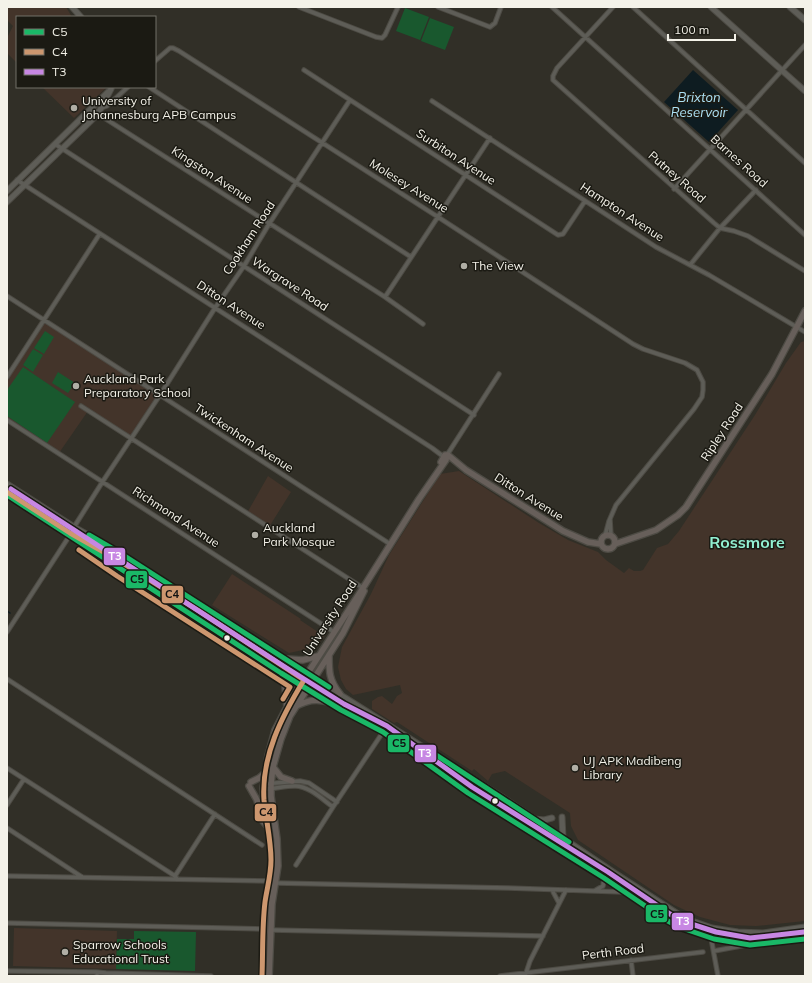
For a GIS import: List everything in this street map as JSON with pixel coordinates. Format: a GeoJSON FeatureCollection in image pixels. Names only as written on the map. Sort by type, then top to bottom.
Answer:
{"type":"FeatureCollection","features":[{"type":"Feature","properties":{"kind":"main road"},"geometry":{"type":"LineString","coordinates":[[72,7],[80,16]]}},
{"type":"Feature","properties":{"kind":"main road"},"geometry":{"type":"LineString","coordinates":[[711,7],[805,91]]}},
{"type":"Feature","properties":{"kind":"main road"},"geometry":{"type":"LineString","coordinates":[[790,7],[805,20]]}},
{"type":"Feature","properties":{"kind":"main road"},"geometry":{"type":"LineString","coordinates":[[7,202],[98,114],[112,88]]}},
{"type":"Feature","properties":{"kind":"main road"},"geometry":{"type":"LineString","coordinates":[[7,191],[112,88]]}},
{"type":"Feature","properties":{"kind":"main road","name":"Ripley Road"},"geometry":{"type":"LineString","coordinates":[[608,539],[631,539],[656,530],[678,515],[686,507],[772,374],[805,311]]}},
{"type":"Feature","properties":{"kind":"main road","name":"University Road"},"geometry":{"type":"LineString","coordinates":[[273,882],[272,856],[263,800],[263,786],[273,737],[278,724],[318,656],[373,573],[446,457]]}},
{"type":"Feature","properties":{"kind":"main road","name":"Ditton Avenue"},"geometry":{"type":"LineString","coordinates":[[446,457],[557,528],[588,542],[608,539]]}},
{"type":"Feature","properties":{"kind":"main road"},"geometry":{"type":"LineString","coordinates":[[7,484],[74,527],[120,553],[286,659],[307,674],[534,819],[674,912],[712,928],[749,933],[763,933],[805,927]]}},
{"type":"Feature","properties":{"kind":"main road"},"geometry":{"type":"LineString","coordinates":[[7,495],[280,673],[328,702],[383,732],[468,794],[604,878],[666,920],[679,927],[712,938],[750,945],[805,939]]}},
{"type":"Feature","properties":{"kind":"main road","name":"University Road"},"geometry":{"type":"LineString","coordinates":[[269,976],[267,899],[273,882],[278,858],[277,839],[272,812],[271,787],[273,767],[281,739],[296,707],[354,614],[373,573]]}},
{"type":"Feature","properties":{"kind":"main road"},"geometry":{"type":"LineString","coordinates":[[329,655],[330,676],[334,686],[340,694]]}},
{"type":"Feature","properties":{"kind":"main road"},"geometry":{"type":"LineString","coordinates":[[286,659],[303,660],[318,656]]}},
{"type":"Feature","properties":{"kind":"main road"},"geometry":{"type":"LineString","coordinates":[[280,673],[286,685],[287,708]]}},
{"type":"Feature","properties":{"kind":"main road"},"geometry":{"type":"LineString","coordinates":[[296,707],[316,699],[328,702]]}},
{"type":"Feature","properties":{"kind":"main road"},"geometry":{"type":"LineString","coordinates":[[273,767],[281,778],[292,781]]}},
{"type":"Feature","properties":{"kind":"main road"},"geometry":{"type":"LineString","coordinates":[[265,773],[250,784],[257,800],[262,820],[267,826]]}},
{"type":"Feature","properties":{"kind":"main road"},"geometry":{"type":"LineString","coordinates":[[562,817],[563,838]]}},
{"type":"Feature","properties":{"kind":"main road"},"geometry":{"type":"LineString","coordinates":[[534,819],[544,820],[552,818]]}},
{"type":"Feature","properties":{"kind":"main road","name":"University Road"},"geometry":{"type":"LineString","coordinates":[[262,976],[268,929]]}},
{"type":"Feature","properties":{"kind":"street"},"geometry":{"type":"LineString","coordinates":[[300,7],[382,38],[386,35],[398,7]]}},
{"type":"Feature","properties":{"kind":"street"},"geometry":{"type":"LineString","coordinates":[[438,7],[488,26],[494,25],[501,7]]}},
{"type":"Feature","properties":{"kind":"street","name":"Barnes Road"},"geometry":{"type":"LineString","coordinates":[[552,7],[805,235]]}},
{"type":"Feature","properties":{"kind":"street"},"geometry":{"type":"LineString","coordinates":[[586,37],[613,7]]}},
{"type":"Feature","properties":{"kind":"street"},"geometry":{"type":"LineString","coordinates":[[633,7],[805,163]]}},
{"type":"Feature","properties":{"kind":"street","name":"Putney Road"},"geometry":{"type":"LineString","coordinates":[[586,37],[568,55],[553,76],[552,78],[555,82],[674,189],[720,228],[748,236],[805,271]]}},
{"type":"Feature","properties":{"kind":"street"},"geometry":{"type":"LineString","coordinates":[[674,189],[805,44]]}},
{"type":"Feature","properties":{"kind":"street","name":"Molesey Avenue"},"geometry":{"type":"LineString","coordinates":[[156,60],[172,48],[178,51],[438,217],[633,344],[692,366],[700,375],[703,382],[704,390],[702,397],[694,409],[616,505],[610,518],[608,539]]}},
{"type":"Feature","properties":{"kind":"street","name":"Surbiton Avenue"},"geometry":{"type":"LineString","coordinates":[[304,70],[560,236],[563,234],[585,201]]}},
{"type":"Feature","properties":{"kind":"street"},"geometry":{"type":"LineString","coordinates":[[101,108],[108,106],[127,88]]}},
{"type":"Feature","properties":{"kind":"street"},"geometry":{"type":"LineString","coordinates":[[151,88],[411,257]]}},
{"type":"Feature","properties":{"kind":"street","name":"Cookham Road"},"geometry":{"type":"LineString","coordinates":[[7,632],[350,100]]}},
{"type":"Feature","properties":{"kind":"street","name":"Hampton Avenue"},"geometry":{"type":"LineString","coordinates":[[432,101],[656,247],[690,265],[805,332]]}},
{"type":"Feature","properties":{"kind":"street","name":"Kingston Avenue"},"geometry":{"type":"LineString","coordinates":[[92,108],[98,114],[384,297],[423,324]]}},
{"type":"Feature","properties":{"kind":"street"},"geometry":{"type":"LineString","coordinates":[[384,297],[490,138]]}},
{"type":"Feature","properties":{"kind":"street","name":"Wargrave Road"},"geometry":{"type":"LineString","coordinates":[[55,144],[474,415]]}},
{"type":"Feature","properties":{"kind":"street","name":"Ditton Avenue"},"geometry":{"type":"LineString","coordinates":[[17,180],[446,457]]}},
{"type":"Feature","properties":{"kind":"street"},"geometry":{"type":"LineString","coordinates":[[690,265],[720,228],[756,190]]}},
{"type":"Feature","properties":{"kind":"street"},"geometry":{"type":"LineString","coordinates":[[7,377],[100,235]]}},
{"type":"Feature","properties":{"kind":"street","name":"Twickenham Avenue"},"geometry":{"type":"LineString","coordinates":[[7,296],[390,544]]}},
{"type":"Feature","properties":{"kind":"street","name":"University Road"},"geometry":{"type":"LineString","coordinates":[[446,457],[499,374]]}},
{"type":"Feature","properties":{"kind":"street"},"geometry":{"type":"LineString","coordinates":[[81,406],[363,588]]}},
{"type":"Feature","properties":{"kind":"street","name":"Richmond Avenue"},"geometry":{"type":"LineString","coordinates":[[7,420],[334,632]]}},
{"type":"Feature","properties":{"kind":"street"},"geometry":{"type":"LineString","coordinates":[[7,679],[262,844]]}},
{"type":"Feature","properties":{"kind":"street"},"geometry":{"type":"LineString","coordinates":[[296,865],[383,732]]}},
{"type":"Feature","properties":{"kind":"street"},"geometry":{"type":"LineString","coordinates":[[7,768],[176,877]]}},
{"type":"Feature","properties":{"kind":"street"},"geometry":{"type":"LineString","coordinates":[[7,805],[24,779]]}},
{"type":"Feature","properties":{"kind":"street"},"geometry":{"type":"LineString","coordinates":[[271,787],[292,781],[300,781],[309,784],[337,802]]}},
{"type":"Feature","properties":{"kind":"street"},"geometry":{"type":"LineString","coordinates":[[263,786],[300,786],[306,788],[333,807]]}},
{"type":"Feature","properties":{"kind":"street"},"geometry":{"type":"LineString","coordinates":[[176,877],[215,814]]}},
{"type":"Feature","properties":{"kind":"street"},"geometry":{"type":"LineString","coordinates":[[7,828],[82,877]]}},
{"type":"Feature","properties":{"kind":"street"},"geometry":{"type":"LineString","coordinates":[[7,876],[176,877],[273,882],[624,892]]}},
{"type":"Feature","properties":{"kind":"street"},"geometry":{"type":"LineString","coordinates":[[595,891],[602,887],[604,878]]}},
{"type":"Feature","properties":{"kind":"street"},"geometry":{"type":"LineString","coordinates":[[552,890],[559,903]]}},
{"type":"Feature","properties":{"kind":"street"},"geometry":{"type":"LineString","coordinates":[[525,975],[530,961],[566,890]]}},
{"type":"Feature","properties":{"kind":"street"},"geometry":{"type":"LineString","coordinates":[[7,923],[543,936]]}},
{"type":"Feature","properties":{"kind":"street"},"geometry":{"type":"LineString","coordinates":[[712,938],[718,976]]}},
{"type":"Feature","properties":{"kind":"street"},"geometry":{"type":"LineString","coordinates":[[714,951],[750,945]]}},
{"type":"Feature","properties":{"kind":"street","name":"Perth Road"},"geometry":{"type":"LineString","coordinates":[[500,976],[525,975],[631,960],[703,952]]}},
{"type":"Feature","properties":{"kind":"street"},"geometry":{"type":"LineString","coordinates":[[631,960],[633,976]]}},
{"type":"Feature","properties":{"kind":"street"},"geometry":{"type":"LineString","coordinates":[[7,971],[211,976]]}},
{"type":"Feature","properties":{"kind":"shaded area"},"geometry":{"type":"Polygon","coordinates":[[[7,7],[66,7],[71,16],[16,16],[16,62],[7,53],[7,38],[13,26],[7,20],[7,7]]]}},
{"type":"Feature","properties":{"kind":"shaded area","name":"University of Johannesburg APB Campus"},"geometry":{"type":"Polygon","coordinates":[[[43,88],[106,88],[74,118],[43,88]]]}},
{"type":"Feature","properties":{"kind":"shaded area","name":"Auckland Park Preparatory School"},"geometry":{"type":"Polygon","coordinates":[[[44,320],[160,395],[131,439],[88,411],[59,453],[7,420],[7,377],[44,320]]]}},
{"type":"Feature","properties":{"kind":"shaded area"},"geometry":{"type":"Polygon","coordinates":[[[805,341],[805,921],[756,926],[730,925],[700,917],[674,905],[578,840],[571,826],[570,813],[505,771],[492,774],[488,781],[474,769],[472,771],[397,722],[394,723],[372,709],[372,701],[382,696],[392,704],[397,696],[402,693],[400,685],[353,695],[346,689],[341,680],[338,667],[342,647],[371,594],[389,555],[440,474],[459,471],[568,540],[598,552],[624,573],[629,568],[634,571],[643,570],[657,548],[668,544],[679,531],[755,415],[786,363],[801,342],[805,341]]]}},
{"type":"Feature","properties":{"kind":"shaded area"},"geometry":{"type":"Polygon","coordinates":[[[268,476],[291,492],[269,527],[247,513],[268,476]]]}},
{"type":"Feature","properties":{"kind":"shaded area"},"geometry":{"type":"Polygon","coordinates":[[[232,574],[301,619],[300,620],[324,636],[317,647],[289,653],[212,605],[232,574]]]}},
{"type":"Feature","properties":{"kind":"shaded area","name":"Sparrow Schools Educational Trust"},"geometry":{"type":"Polygon","coordinates":[[[14,928],[117,931],[116,969],[13,966],[14,928]]]}},
{"type":"Feature","properties":{"kind":"green space"},"geometry":{"type":"Polygon","coordinates":[[[405,8],[429,17],[420,40],[396,31],[405,8]]]}},
{"type":"Feature","properties":{"kind":"green space"},"geometry":{"type":"Polygon","coordinates":[[[430,18],[454,27],[445,50],[421,41],[430,18]]]}},
{"type":"Feature","properties":{"kind":"green space"},"geometry":{"type":"Polygon","coordinates":[[[45,331],[54,337],[44,354],[34,348],[45,331]]]}},
{"type":"Feature","properties":{"kind":"green space"},"geometry":{"type":"Polygon","coordinates":[[[33,349],[43,355],[33,372],[23,365],[33,349]]]}},
{"type":"Feature","properties":{"kind":"green space"},"geometry":{"type":"Polygon","coordinates":[[[23,367],[75,402],[47,443],[7,416],[7,390],[23,367]]]}},
{"type":"Feature","properties":{"kind":"green space"},"geometry":{"type":"Polygon","coordinates":[[[58,372],[75,383],[68,393],[52,383],[58,372]]]}},
{"type":"Feature","properties":{"kind":"green space"},"geometry":{"type":"Polygon","coordinates":[[[134,931],[196,932],[195,971],[116,969],[117,939],[134,939],[134,931]]]}},
{"type":"Feature","properties":{"kind":"water","name":"Brixton Reservoir"},"geometry":{"type":"Polygon","coordinates":[[[693,70],[738,110],[709,142],[664,102],[693,70]]]}},
{"type":"Feature","properties":{"kind":"transit line","name":"T3"},"geometry":{"type":"LineString","coordinates":[[11,489],[285,667],[344,704],[387,726],[472,787],[608,872],[682,921],[716,932],[750,938],[804,932]]}},
{"type":"Feature","properties":{"kind":"transit line","name":"C4"},"geometry":{"type":"LineString","coordinates":[[7,492],[70,533],[116,559],[199,611],[304,680],[281,722],[266,768],[264,800],[271,860],[264,911],[262,976]]}},
{"type":"Feature","properties":{"kind":"transit line","name":"C5"},"geometry":{"type":"LineString","coordinates":[[7,495],[281,673],[341,710],[383,732],[468,793],[604,878],[666,920],[679,927],[714,939],[750,945],[805,939]]}},
{"type":"Feature","properties":{"kind":"transit line","name":"C5"},"geometry":{"type":"LineString","coordinates":[[89,535],[120,553],[329,687]]}},
{"type":"Feature","properties":{"kind":"transit line","name":"C4"},"geometry":{"type":"LineString","coordinates":[[79,550],[290,687],[283,699]]}},
{"type":"Feature","properties":{"kind":"transit line","name":"C5"},"geometry":{"type":"LineString","coordinates":[[430,751],[569,842]]}},
{"type":"Feature","properties":{"kind":"place","name":"University of Johannesburg APB Campus"},"geometry":{"type":"Point","coordinates":[74,108]}},
{"type":"Feature","properties":{"kind":"place","name":"The View"},"geometry":{"type":"Point","coordinates":[464,266]}},
{"type":"Feature","properties":{"kind":"place","name":"Auckland Park Preparatory School"},"geometry":{"type":"Point","coordinates":[76,386]}},
{"type":"Feature","properties":{"kind":"place","name":"Auckland Park Mosque"},"geometry":{"type":"Point","coordinates":[255,535]}},
{"type":"Feature","properties":{"kind":"place","name":"UJ APK Madibeng Library"},"geometry":{"type":"Point","coordinates":[575,768]}},
{"type":"Feature","properties":{"kind":"place","name":"Sparrow Schools Educational Trust"},"geometry":{"type":"Point","coordinates":[65,952]}},
{"type":"Feature","properties":{"kind":"district","name":"Rossmore"},"geometry":{"type":"Point","coordinates":[747,542]}}]}
